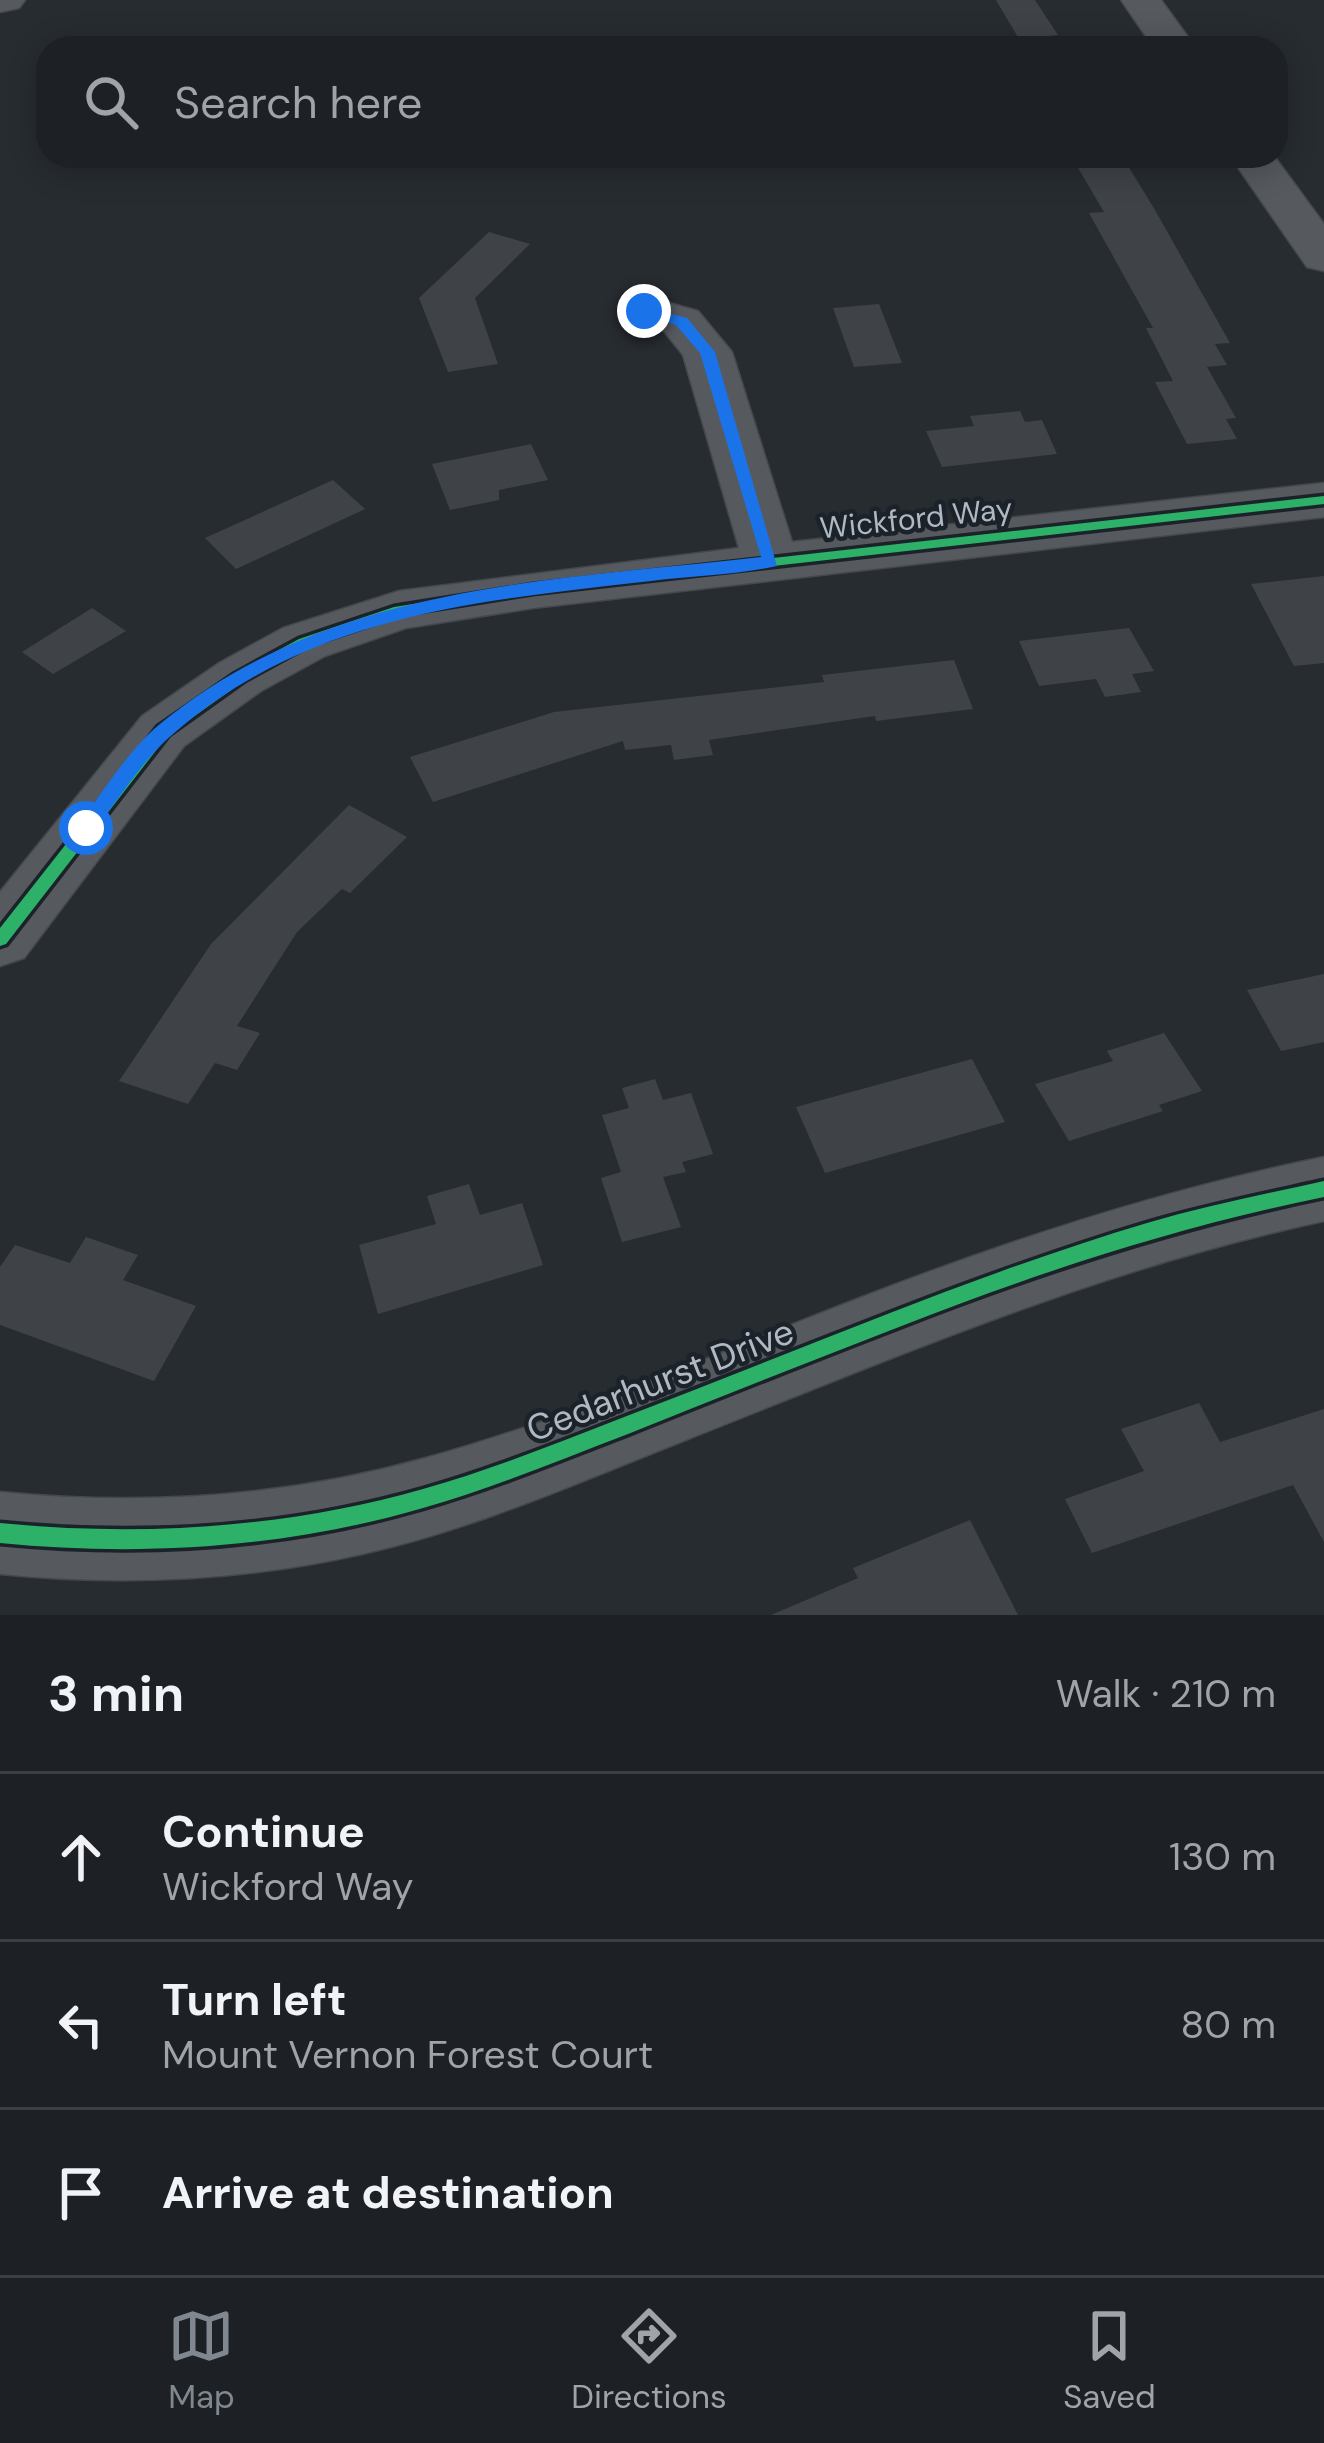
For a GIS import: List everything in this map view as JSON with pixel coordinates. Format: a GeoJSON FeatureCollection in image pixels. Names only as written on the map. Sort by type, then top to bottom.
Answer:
{"type":"FeatureCollection","features":[{"type":"Feature","properties":{"kind":"street"},"geometry":{"type":"LineString","coordinates":[[1141,0],[1166,36]]}},
{"type":"Feature","properties":{"kind":"street"},"geometry":{"type":"LineString","coordinates":[[1261,168],[1324,257]]}},
{"type":"Feature","properties":{"kind":"street"},"geometry":{"type":"LineString","coordinates":[[644,311],[681,321],[707,352],[771,562]]}},
{"type":"Feature","properties":{"kind":"street","name":"Wickford Way"},"geometry":{"type":"LineString","coordinates":[[0,940],[164,731],[240,676],[304,642],[399,610],[533,589],[1324,500]]}},
{"type":"Feature","properties":{"kind":"street","name":"Cedarhurst Drive"},"geometry":{"type":"LineString","coordinates":[[0,1533],[77,1544],[280,1530],[471,1484],[1040,1266],[1245,1203],[1324,1190]]}},
{"type":"Feature","properties":{"kind":"building"},"geometry":{"type":"Polygon","coordinates":[[[996,0],[1035,0],[1058,35],[1017,36],[996,0]]]}},
{"type":"Feature","properties":{"kind":"building"},"geometry":{"type":"Polygon","coordinates":[[[1078,168],[1129,168],[1155,210],[1230,343],[1215,344],[1227,365],[1207,367],[1236,418],[1226,419],[1237,439],[1187,444],[1155,382],[1173,381],[1146,328],[1153,328],[1089,213],[1104,212],[1078,168]]]}},
{"type":"Feature","properties":{"kind":"building"},"geometry":{"type":"Polygon","coordinates":[[[489,232],[530,244],[475,298],[498,364],[448,372],[419,298],[489,232]]]}},
{"type":"Feature","properties":{"kind":"building"},"geometry":{"type":"Polygon","coordinates":[[[879,304],[902,363],[854,367],[833,308],[879,304]]]}},
{"type":"Feature","properties":{"kind":"building"},"geometry":{"type":"Polygon","coordinates":[[[1020,411],[1025,422],[1042,420],[1057,454],[942,467],[926,431],[974,426],[970,416],[1020,411]]]}},
{"type":"Feature","properties":{"kind":"building"},"geometry":{"type":"Polygon","coordinates":[[[531,444],[548,480],[499,490],[499,500],[450,510],[432,464],[531,444]]]}},
{"type":"Feature","properties":{"kind":"building"},"geometry":{"type":"Polygon","coordinates":[[[333,480],[365,509],[236,569],[205,538],[333,480]]]}},
{"type":"Feature","properties":{"kind":"building"},"geometry":{"type":"Polygon","coordinates":[[[1324,576],[1324,663],[1294,666],[1251,584],[1324,576]]]}},
{"type":"Feature","properties":{"kind":"building"},"geometry":{"type":"Polygon","coordinates":[[[92,608],[126,631],[53,674],[22,652],[92,608]]]}},
{"type":"Feature","properties":{"kind":"building"},"geometry":{"type":"Polygon","coordinates":[[[1129,628],[1154,671],[1132,674],[1141,692],[1105,697],[1096,679],[1039,686],[1019,641],[1129,628]]]}},
{"type":"Feature","properties":{"kind":"building"},"geometry":{"type":"Polygon","coordinates":[[[954,660],[973,709],[876,721],[875,716],[709,740],[713,755],[674,760],[671,745],[625,750],[623,741],[433,802],[410,757],[554,712],[824,682],[822,675],[954,660]]]}},
{"type":"Feature","properties":{"kind":"building"},"geometry":{"type":"Polygon","coordinates":[[[349,805],[407,837],[350,893],[342,889],[297,932],[237,1026],[260,1033],[237,1070],[215,1063],[188,1104],[119,1081],[211,944],[349,805]]]}},
{"type":"Feature","properties":{"kind":"building"},"geometry":{"type":"Polygon","coordinates":[[[1324,974],[1324,1042],[1281,1051],[1247,990],[1324,974]]]}},
{"type":"Feature","properties":{"kind":"building"},"geometry":{"type":"Polygon","coordinates":[[[1164,1033],[1202,1091],[1159,1105],[1163,1111],[1069,1141],[1035,1084],[1113,1061],[1107,1051],[1164,1033]]]}},
{"type":"Feature","properties":{"kind":"building"},"geometry":{"type":"Polygon","coordinates":[[[972,1059],[1005,1122],[825,1173],[796,1107],[972,1059]]]}},
{"type":"Feature","properties":{"kind":"building"},"geometry":{"type":"Polygon","coordinates":[[[655,1079],[663,1100],[691,1093],[713,1154],[682,1162],[686,1172],[663,1177],[681,1227],[622,1242],[601,1178],[621,1172],[602,1115],[629,1108],[622,1088],[655,1079]]]}},
{"type":"Feature","properties":{"kind":"building"},"geometry":{"type":"Polygon","coordinates":[[[469,1184],[480,1215],[522,1203],[543,1265],[378,1314],[359,1245],[436,1224],[427,1196],[469,1184]]]}},
{"type":"Feature","properties":{"kind":"building"},"geometry":{"type":"Polygon","coordinates":[[[86,1237],[138,1255],[123,1280],[196,1306],[154,1381],[0,1325],[0,1267],[15,1245],[70,1263],[86,1237]]]}},
{"type":"Feature","properties":{"kind":"building"},"geometry":{"type":"Polygon","coordinates":[[[1199,1403],[1220,1442],[1324,1409],[1324,1542],[1293,1485],[1092,1553],[1065,1499],[1144,1471],[1121,1429],[1199,1403]]]}},
{"type":"Feature","properties":{"kind":"building"},"geometry":{"type":"Polygon","coordinates":[[[970,1520],[1018,1615],[771,1615],[858,1578],[853,1568],[970,1520]]]}},
{"type":"Feature","properties":{"kind":"cycle path"},"geometry":{"type":"LineString","coordinates":[[0,940],[163,731],[240,677],[304,642],[399,610],[533,589],[1324,500]]}},
{"type":"Feature","properties":{"kind":"cycle path"},"geometry":{"type":"LineString","coordinates":[[0,1533],[57,1539],[178,1539],[302,1525],[420,1500],[518,1468],[1064,1257],[1236,1207],[1324,1189]]}},
{"type":"Feature","properties":{"kind":"route"},"geometry":{"type":"LineString","coordinates":[[86,828],[164,731],[240,676],[304,642],[399,610],[533,589],[771,562],[707,352],[681,321],[644,311]]}}]}
